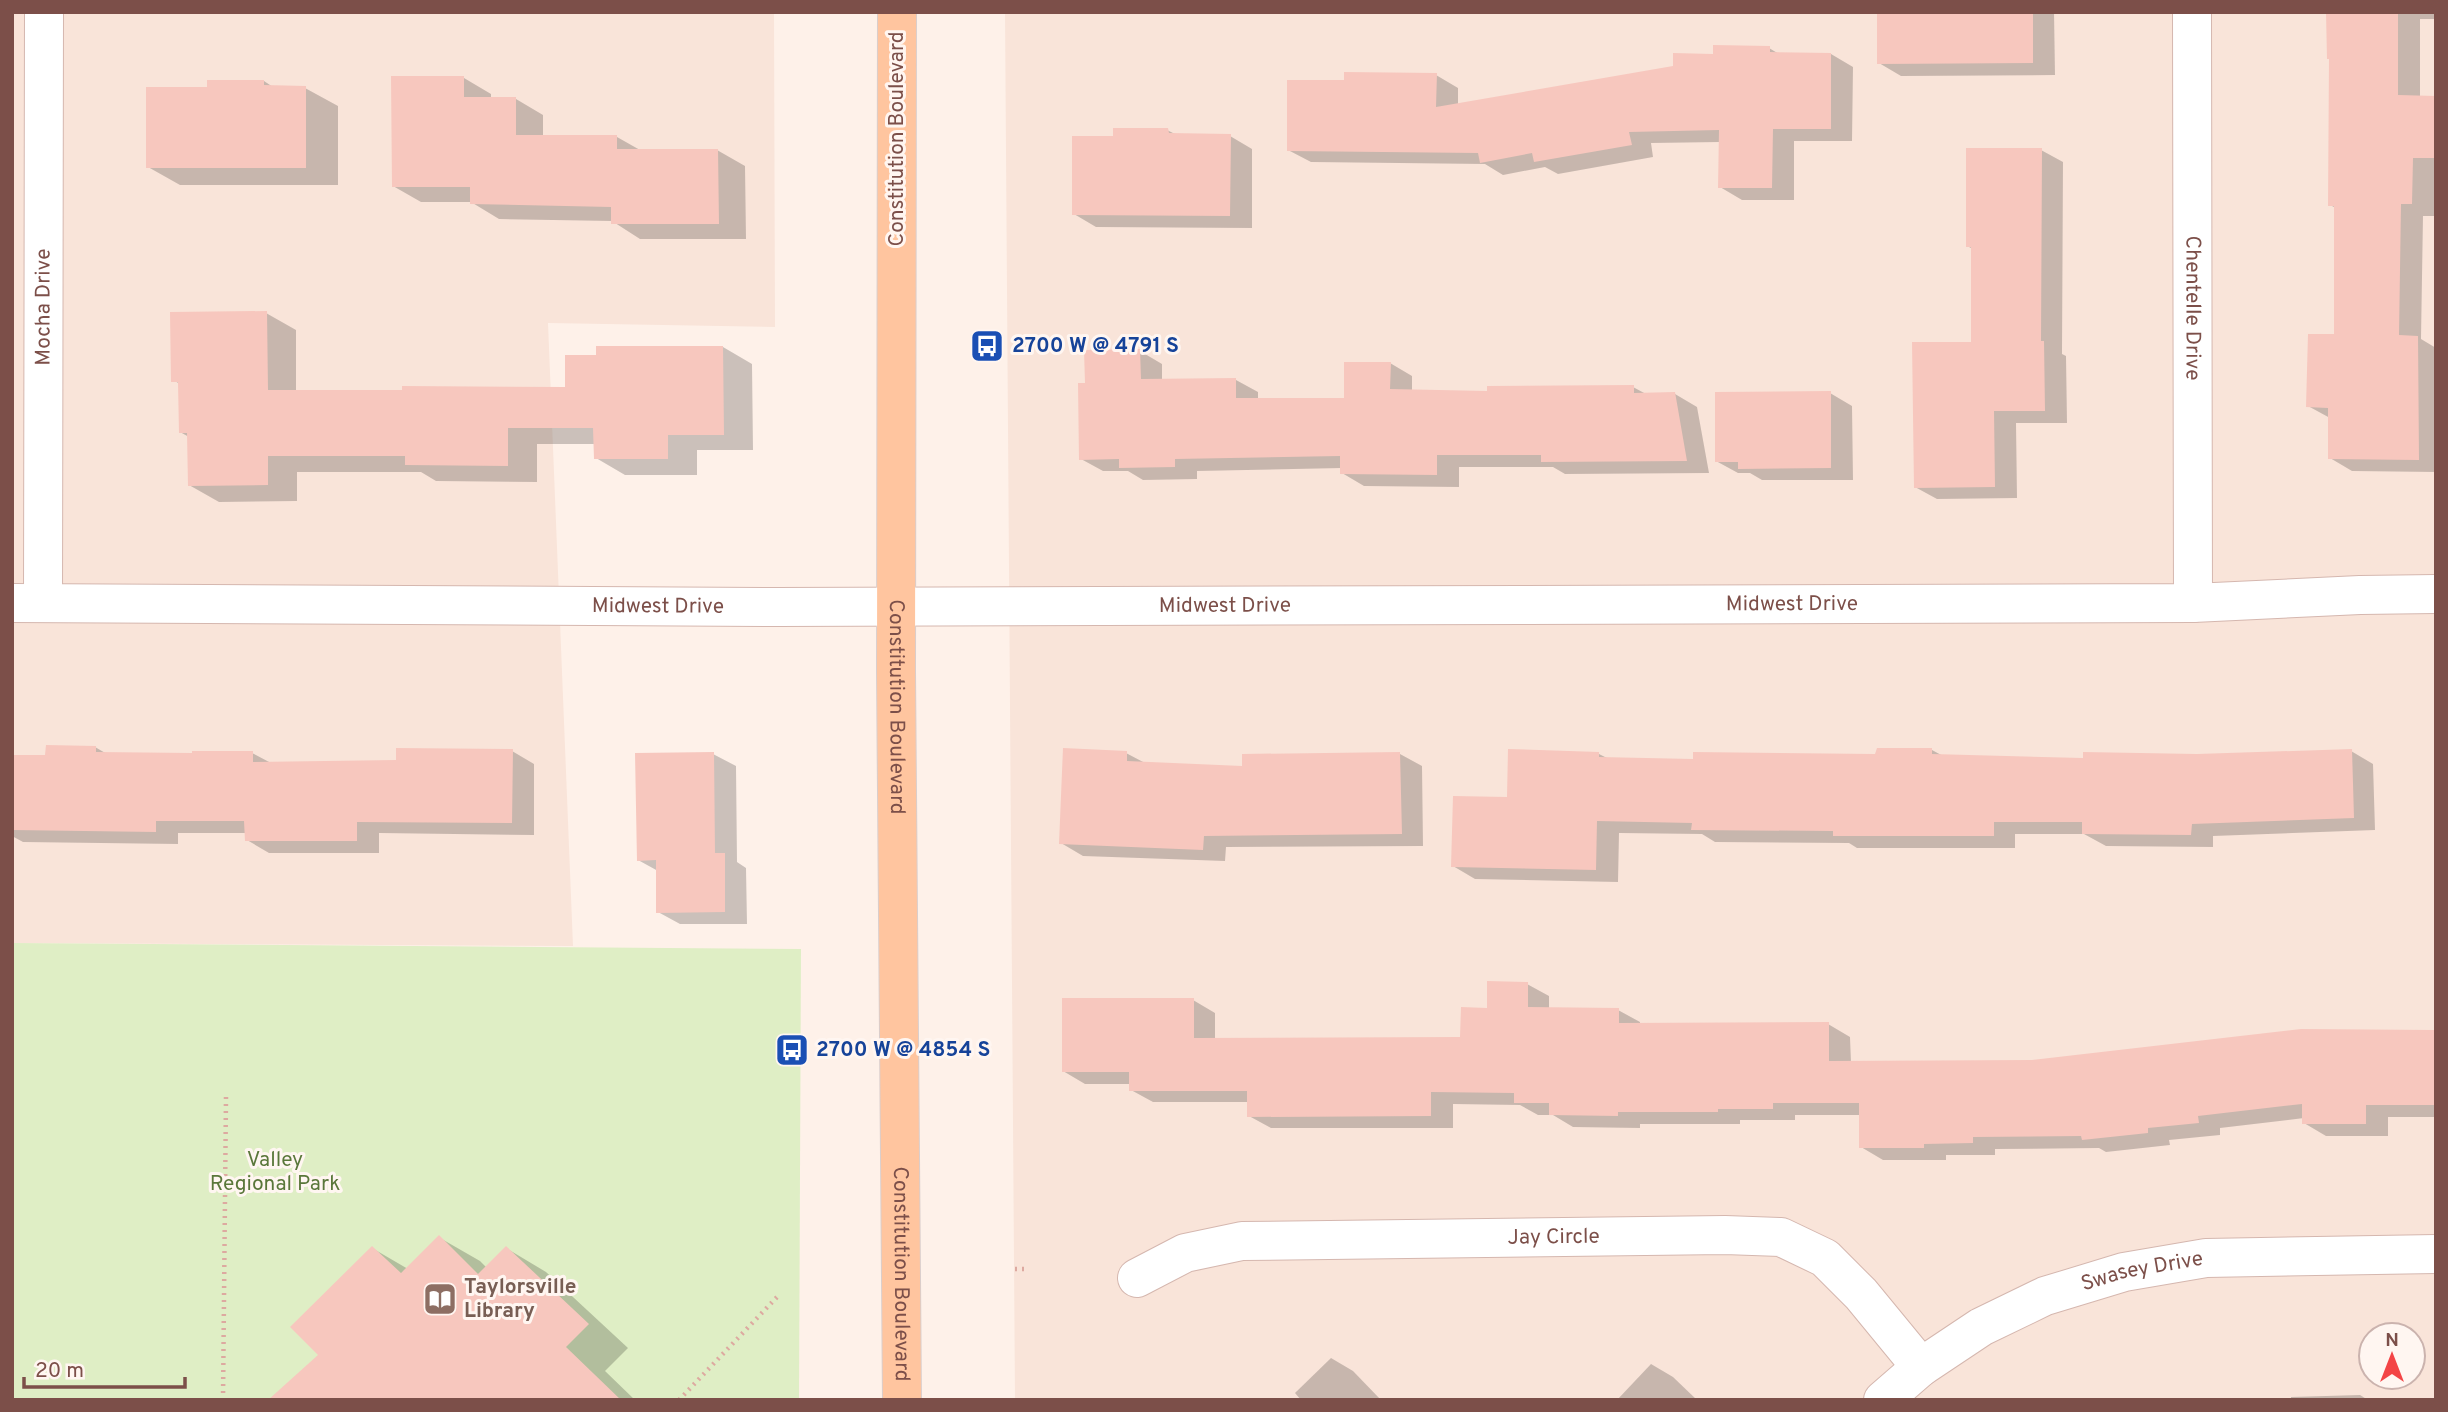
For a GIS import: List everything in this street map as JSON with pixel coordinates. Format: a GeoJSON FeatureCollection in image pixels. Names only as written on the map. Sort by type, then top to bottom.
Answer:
{"type":"FeatureCollection","features":[{"type":"Feature","properties":{"kind":"main road","name":"Constitution Boulevard"},"geometry":{"type":"LineString","coordinates":[[897,12],[896,607],[902,1400]]}},
{"type":"Feature","properties":{"kind":"street","name":"Mocha Drive"},"geometry":{"type":"LineString","coordinates":[[28,603],[44,12]]}},
{"type":"Feature","properties":{"kind":"street","name":"Chentelle Drive"},"geometry":{"type":"LineString","coordinates":[[2192,12],[2193,604]]}},
{"type":"Feature","properties":{"kind":"street","name":"Midwest Drive"},"geometry":{"type":"LineString","coordinates":[[28,603],[896,607],[2193,604],[2360,594],[2436,594]]}},
{"type":"Feature","properties":{"kind":"street","name":"Jay Circle"},"geometry":{"type":"LineString","coordinates":[[1138,1278],[1185,1253],[1241,1241],[1725,1235],[1782,1237],[1825,1258],[1861,1294],[1921,1367]]}},
{"type":"Feature","properties":{"kind":"street","name":"Swasey Drive"},"geometry":{"type":"LineString","coordinates":[[1883,1400],[1921,1367],[1981,1327],[2045,1296],[2124,1272],[2207,1258],[2436,1254]]}},
{"type":"Feature","properties":{"kind":"path"},"geometry":{"type":"LineString","coordinates":[[223,1400],[226,1097]]}},
{"type":"Feature","properties":{"kind":"path"},"geometry":{"type":"LineString","coordinates":[[1015,1269],[1027,1269]]}},
{"type":"Feature","properties":{"kind":"path"},"geometry":{"type":"LineString","coordinates":[[679,1400],[778,1296]]}},
{"type":"Feature","properties":{"kind":"shaded area"},"geometry":{"type":"Polygon","coordinates":[[[12,12],[774,12],[775,327],[548,323],[573,946],[12,943],[12,12]]]}},
{"type":"Feature","properties":{"kind":"shaded area"},"geometry":{"type":"Polygon","coordinates":[[[1005,12],[2436,12],[2436,1400],[1015,1400],[1005,12]]]}},
{"type":"Feature","properties":{"kind":"green space","name":"Valley Regional Park"},"geometry":{"type":"Polygon","coordinates":[[[12,943],[801,949],[799,1400],[12,1400],[12,943]]]}},
{"type":"Feature","properties":{"kind":"building"},"geometry":{"type":"Polygon","coordinates":[[[1877,12],[2033,12],[2033,63],[1877,64],[1877,12]]]}},
{"type":"Feature","properties":{"kind":"building"},"geometry":{"type":"Polygon","coordinates":[[[2326,12],[2398,12],[2398,95],[2436,96],[2436,158],[2413,158],[2412,204],[2401,204],[2399,335],[2418,336],[2419,460],[2328,459],[2328,408],[2306,407],[2308,334],[2334,334],[2334,206],[2328,206],[2329,59],[2326,12]]]}},
{"type":"Feature","properties":{"kind":"building"},"geometry":{"type":"Polygon","coordinates":[[[1713,45],[1770,46],[1770,52],[1831,53],[1831,129],[1773,129],[1772,188],[1718,188],[1719,130],[1629,132],[1632,145],[1534,162],[1532,153],[1480,163],[1478,153],[1287,151],[1287,80],[1344,80],[1344,72],[1437,73],[1436,107],[1673,66],[1673,53],[1713,54],[1713,45]]]}},
{"type":"Feature","properties":{"kind":"building"},"geometry":{"type":"Polygon","coordinates":[[[391,76],[464,76],[464,97],[516,97],[516,135],[617,135],[617,149],[718,149],[719,224],[611,224],[611,207],[470,204],[470,187],[392,187],[391,76]]]}},
{"type":"Feature","properties":{"kind":"building"},"geometry":{"type":"Polygon","coordinates":[[[207,80],[264,80],[264,85],[306,86],[306,168],[146,168],[146,87],[207,87],[207,80]]]}},
{"type":"Feature","properties":{"kind":"building"},"geometry":{"type":"Polygon","coordinates":[[[1113,128],[1168,128],[1169,133],[1231,134],[1230,216],[1072,215],[1072,136],[1113,136],[1113,128]]]}},
{"type":"Feature","properties":{"kind":"building"},"geometry":{"type":"Polygon","coordinates":[[[1966,148],[2042,148],[2041,341],[2044,341],[2045,411],[1994,411],[1995,487],[1914,488],[1912,342],[1971,342],[1971,247],[1966,247],[1966,148]]]}},
{"type":"Feature","properties":{"kind":"building"},"geometry":{"type":"Polygon","coordinates":[[[267,311],[268,390],[402,390],[402,386],[565,387],[565,355],[596,355],[596,346],[723,346],[724,435],[668,435],[668,459],[594,459],[593,428],[508,428],[508,466],[405,465],[405,456],[268,456],[268,485],[188,486],[187,433],[179,433],[178,382],[171,382],[170,312],[267,311]]]}},
{"type":"Feature","properties":{"kind":"building"},"geometry":{"type":"Polygon","coordinates":[[[1140,349],[1141,379],[1236,378],[1236,398],[1344,398],[1344,362],[1391,362],[1390,389],[1487,391],[1487,386],[1634,385],[1634,393],[1675,392],[1687,461],[1541,462],[1541,455],[1437,455],[1437,475],[1340,474],[1340,456],[1175,459],[1175,467],[1119,468],[1119,459],[1079,460],[1078,383],[1085,383],[1084,350],[1140,349]]]}},
{"type":"Feature","properties":{"kind":"building"},"geometry":{"type":"Polygon","coordinates":[[[1831,391],[1831,468],[1738,469],[1738,462],[1715,462],[1715,392],[1831,391]]]}},
{"type":"Feature","properties":{"kind":"building"},"geometry":{"type":"Polygon","coordinates":[[[46,745],[96,746],[96,752],[253,751],[253,762],[396,760],[396,748],[513,749],[512,823],[357,822],[357,841],[245,841],[244,821],[156,821],[156,832],[12,830],[12,755],[45,755],[46,745]]]}},
{"type":"Feature","properties":{"kind":"building"},"geometry":{"type":"Polygon","coordinates":[[[1063,748],[1127,751],[1127,761],[1242,766],[1242,754],[1400,752],[1402,834],[1204,836],[1203,850],[1059,844],[1063,748]]]}},
{"type":"Feature","properties":{"kind":"building"},"geometry":{"type":"Polygon","coordinates":[[[1877,748],[1932,748],[1932,754],[2083,758],[2083,752],[2197,754],[2352,749],[2354,818],[2192,824],[2191,835],[2082,834],[2082,822],[1994,822],[1994,836],[1833,836],[1833,831],[1691,830],[1692,823],[1597,821],[1596,870],[1451,867],[1453,796],[1507,797],[1508,749],[1599,752],[1599,757],[1693,759],[1693,752],[1875,754],[1877,748]]]}},
{"type":"Feature","properties":{"kind":"building"},"geometry":{"type":"Polygon","coordinates":[[[714,752],[715,853],[725,853],[725,912],[656,913],[656,860],[637,861],[635,753],[714,752]]]}},
{"type":"Feature","properties":{"kind":"building"},"geometry":{"type":"Polygon","coordinates":[[[1487,981],[1528,982],[1528,1007],[1619,1008],[1619,1023],[1829,1022],[1829,1061],[2032,1060],[2301,1029],[2434,1030],[2434,1105],[2366,1105],[2366,1124],[2302,1124],[2302,1104],[2198,1116],[2199,1123],[2148,1128],[2148,1133],[2082,1140],[2081,1136],[1973,1137],[1973,1143],[1924,1144],[1924,1148],[1859,1148],[1859,1103],[1773,1103],[1773,1109],[1618,1112],[1618,1116],[1549,1115],[1549,1103],[1514,1103],[1514,1093],[1431,1092],[1431,1116],[1247,1117],[1247,1091],[1129,1091],[1129,1072],[1062,1072],[1062,998],[1194,998],[1194,1038],[1460,1037],[1461,1007],[1487,1008],[1487,981]]]}},
{"type":"Feature","properties":{"kind":"building","name":"Taylorsville Library"},"geometry":{"type":"Polygon","coordinates":[[[439,1235],[478,1274],[506,1246],[589,1324],[566,1347],[621,1400],[268,1400],[318,1355],[290,1327],[372,1246],[401,1273],[439,1235]]]}},
{"type":"Feature","properties":{"kind":"place","name":"2700 W @ 4791 S"},"geometry":{"type":"Point","coordinates":[987,346]}},
{"type":"Feature","properties":{"kind":"place","name":"2700 W @ 4854 S"},"geometry":{"type":"Point","coordinates":[792,1050]}},
{"type":"Feature","properties":{"kind":"place","name":"Taylorsville Library"},"geometry":{"type":"Point","coordinates":[440,1299]}}]}
